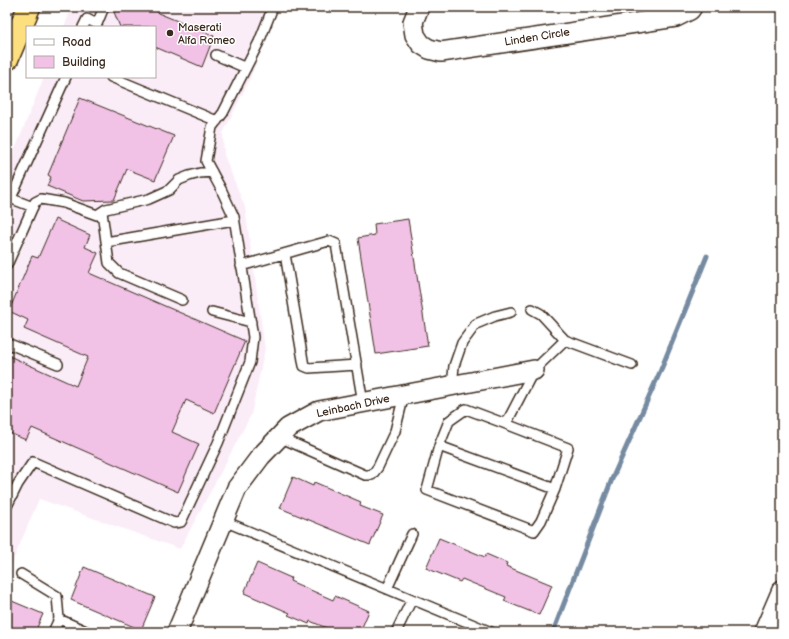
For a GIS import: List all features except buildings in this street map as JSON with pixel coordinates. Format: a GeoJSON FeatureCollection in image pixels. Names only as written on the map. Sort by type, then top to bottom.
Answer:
{"type":"FeatureCollection","features":[{"type":"Feature","properties":{"kind":"highway"},"geometry":{"type":"LineString","coordinates":[[7,59],[22,39],[29,7]]}},
{"type":"Feature","properties":{"kind":"street","name":"Linden Circle"},"geometry":{"type":"LineString","coordinates":[[419,7],[413,22],[415,35],[421,44],[429,49],[441,52],[676,17],[690,10],[692,7]]}},
{"type":"Feature","properties":{"kind":"street","name":"Leinbach Drive"},"geometry":{"type":"LineString","coordinates":[[177,632],[238,488],[261,456],[288,428],[319,411],[534,370]]}},
{"type":"Feature","properties":{"kind":"street"},"geometry":{"type":"LineString","coordinates":[[764,632],[782,590]]}},
{"type":"Feature","properties":{"kind":"lane"},"geometry":{"type":"LineString","coordinates":[[84,26],[87,19],[97,24],[104,7]]}},
{"type":"Feature","properties":{"kind":"lane"},"geometry":{"type":"LineString","coordinates":[[7,506],[10,490],[18,484],[33,462],[174,523],[181,522],[218,443],[250,362],[253,337],[234,217],[222,189],[206,161],[212,127],[223,114],[246,68],[273,7]]}},
{"type":"Feature","properties":{"kind":"lane"},"geometry":{"type":"LineString","coordinates":[[216,55],[246,68]]}},
{"type":"Feature","properties":{"kind":"lane"},"geometry":{"type":"LineString","coordinates":[[32,208],[9,198],[66,78]]}},
{"type":"Feature","properties":{"kind":"lane"},"geometry":{"type":"LineString","coordinates":[[113,78],[217,121]]}},
{"type":"Feature","properties":{"kind":"lane"},"geometry":{"type":"LineString","coordinates":[[7,265],[35,202],[41,198],[64,203],[97,215],[106,209],[149,198],[169,190],[179,180],[189,176],[212,172]]}},
{"type":"Feature","properties":{"kind":"lane"},"geometry":{"type":"LineString","coordinates":[[102,212],[109,262],[119,273],[182,300]]}},
{"type":"Feature","properties":{"kind":"lane"},"geometry":{"type":"LineString","coordinates":[[106,242],[234,220]]}},
{"type":"Feature","properties":{"kind":"lane"},"geometry":{"type":"LineString","coordinates":[[241,266],[329,241],[336,244],[363,402]]}},
{"type":"Feature","properties":{"kind":"lane"},"geometry":{"type":"LineString","coordinates":[[285,254],[304,366],[309,368],[357,365]]}},
{"type":"Feature","properties":{"kind":"lane"},"geometry":{"type":"LineString","coordinates":[[532,309],[541,314],[565,340],[632,365]]}},
{"type":"Feature","properties":{"kind":"lane"},"geometry":{"type":"LineString","coordinates":[[212,312],[251,322]]}},
{"type":"Feature","properties":{"kind":"lane"},"geometry":{"type":"LineString","coordinates":[[452,386],[454,366],[462,343],[476,324],[495,316],[511,312]]}},
{"type":"Feature","properties":{"kind":"lane"},"geometry":{"type":"LineString","coordinates":[[506,424],[534,370],[565,340]]}},
{"type":"Feature","properties":{"kind":"lane"},"geometry":{"type":"LineString","coordinates":[[7,343],[58,364]]}},
{"type":"Feature","properties":{"kind":"lane"},"geometry":{"type":"LineString","coordinates":[[280,437],[365,475],[372,475],[378,467],[395,431],[404,395]]}},
{"type":"Feature","properties":{"kind":"lane"},"geometry":{"type":"LineString","coordinates":[[466,409],[568,448],[555,489],[541,521],[534,531],[427,490],[439,446],[449,421],[466,409]]}},
{"type":"Feature","properties":{"kind":"lane"},"geometry":{"type":"LineString","coordinates":[[439,446],[555,489]]}},
{"type":"Feature","properties":{"kind":"lane"},"geometry":{"type":"LineString","coordinates":[[224,521],[491,632]]}},
{"type":"Feature","properties":{"kind":"lane"},"geometry":{"type":"LineString","coordinates":[[387,589],[412,534]]}},
{"type":"Feature","properties":{"kind":"lane"},"geometry":{"type":"LineString","coordinates":[[21,574],[57,596],[59,619],[53,632]]}},
{"type":"Feature","properties":{"kind":"lane"},"geometry":{"type":"LineString","coordinates":[[396,632],[412,599]]}},
{"type":"Feature","properties":{"kind":"lane"},"geometry":{"type":"LineString","coordinates":[[59,619],[88,632]]}},
{"type":"Feature","properties":{"kind":"shaded area"},"geometry":{"type":"Polygon","coordinates":[[[72,7],[279,7],[248,83],[223,133],[224,155],[245,207],[265,349],[251,415],[180,549],[39,499],[7,575],[7,169],[44,78],[156,78],[156,26],[64,26],[72,7]]]}},
{"type":"Feature","properties":{"kind":"waterway"},"geometry":{"type":"LineString","coordinates":[[553,632],[612,479],[660,372],[707,256]]}},
{"type":"Feature","properties":{"kind":"place","name":"Maserati Alfa Romeo"},"geometry":{"type":"Point","coordinates":[170,33]}}]}
